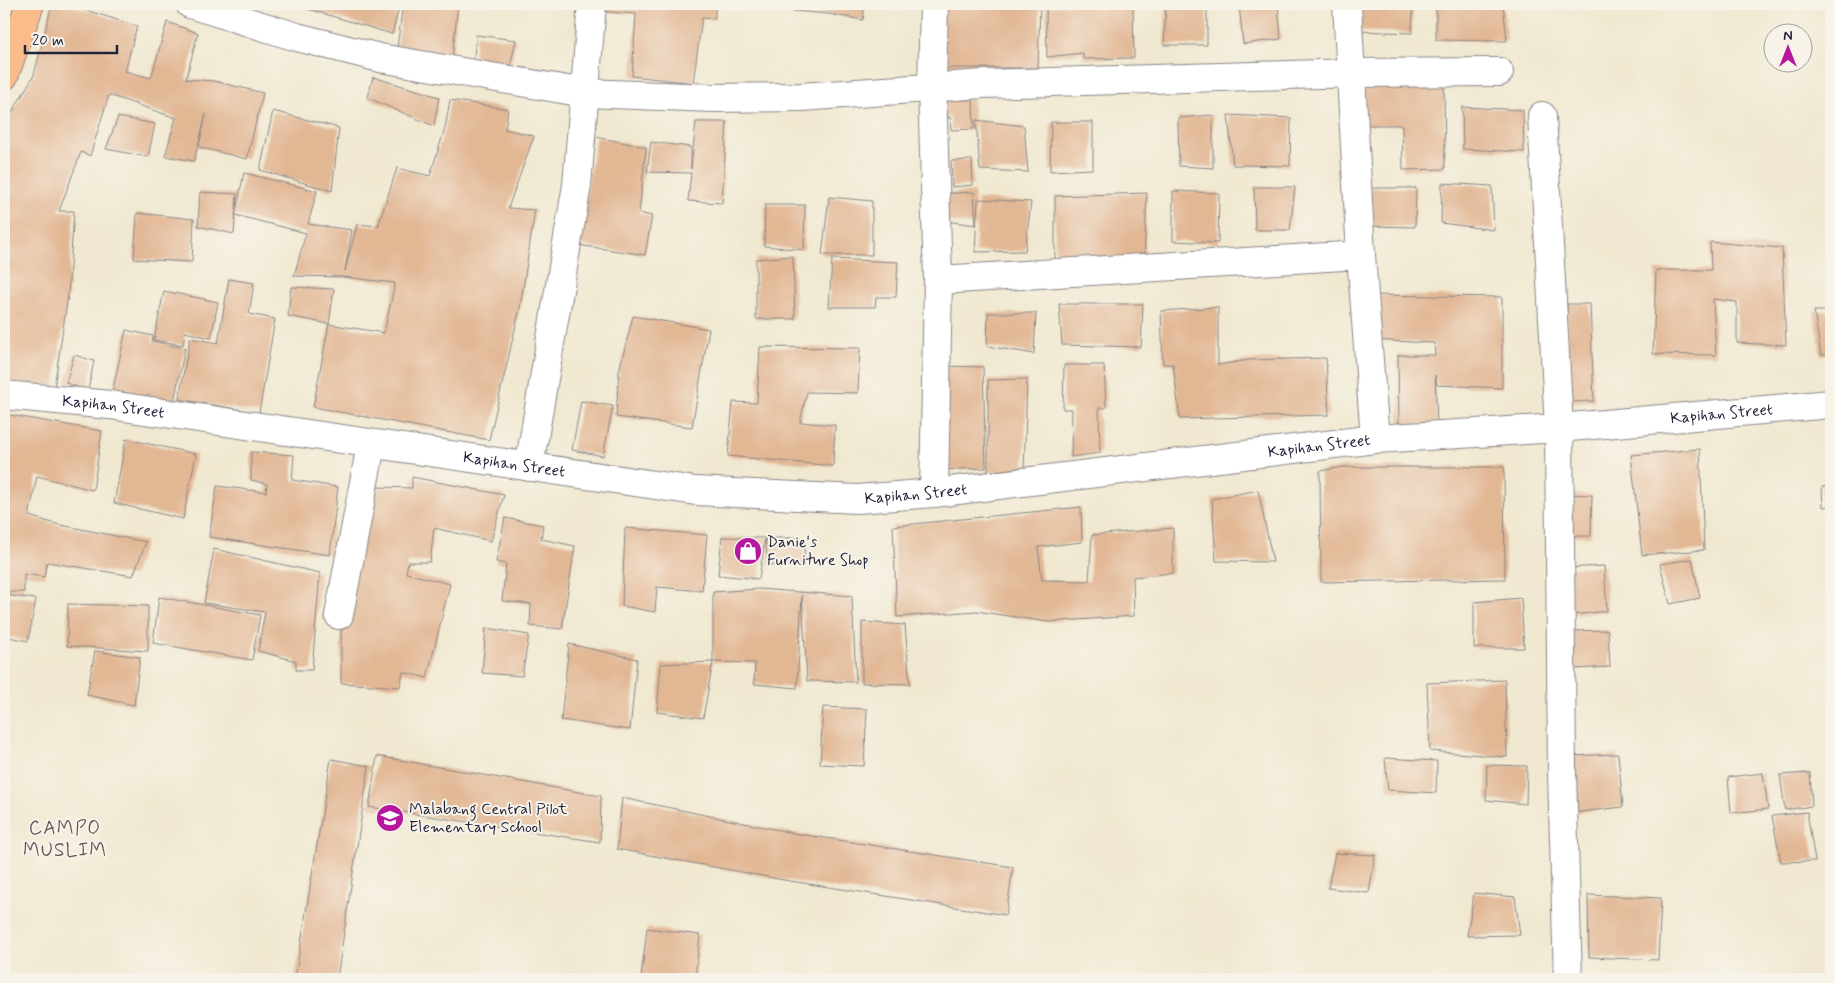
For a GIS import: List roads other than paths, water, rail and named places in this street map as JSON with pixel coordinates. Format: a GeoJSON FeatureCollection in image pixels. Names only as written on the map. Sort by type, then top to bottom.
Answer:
{"type":"FeatureCollection","features":[{"type":"Feature","properties":{"kind":"highway"},"geometry":{"type":"LineString","coordinates":[[4,76],[30,4]]}},
{"type":"Feature","properties":{"kind":"street"},"geometry":{"type":"LineString","coordinates":[[190,4],[298,37],[380,58],[585,93],[714,98],[800,97],[932,87],[1352,73],[1499,72]]}},
{"type":"Feature","properties":{"kind":"street"},"geometry":{"type":"LineString","coordinates":[[529,467],[571,230],[592,4]]}},
{"type":"Feature","properties":{"kind":"street"},"geometry":{"type":"LineString","coordinates":[[934,4],[932,87],[938,280],[934,493]]}},
{"type":"Feature","properties":{"kind":"street"},"geometry":{"type":"LineString","coordinates":[[1347,4],[1361,255],[1375,439]]}},
{"type":"Feature","properties":{"kind":"street"},"geometry":{"type":"LineString","coordinates":[[1542,116],[1559,428],[1562,773],[1568,979]]}},
{"type":"Feature","properties":{"kind":"street"},"geometry":{"type":"LineString","coordinates":[[938,280],[1361,255]]}},
{"type":"Feature","properties":{"kind":"street","name":"Kapihan Street"},"geometry":{"type":"LineString","coordinates":[[4,394],[110,405],[371,445],[696,491],[781,497],[856,499],[934,493],[1375,439],[1559,428],[1831,404]]}},
{"type":"Feature","properties":{"kind":"street"},"geometry":{"type":"LineString","coordinates":[[339,615],[371,445]]}},
{"type":"Feature","properties":{"kind":"place","name":"Danie's Furniture Shop"},"geometry":{"type":"Point","coordinates":[748,551]}},
{"type":"Feature","properties":{"kind":"place","name":"Malabang Central Pilot Elementary School"},"geometry":{"type":"Point","coordinates":[390,818]}},
{"type":"Feature","properties":{"kind":"district","name":"CAMPO MUSLIM"},"geometry":{"type":"Point","coordinates":[65,839]}}]}
